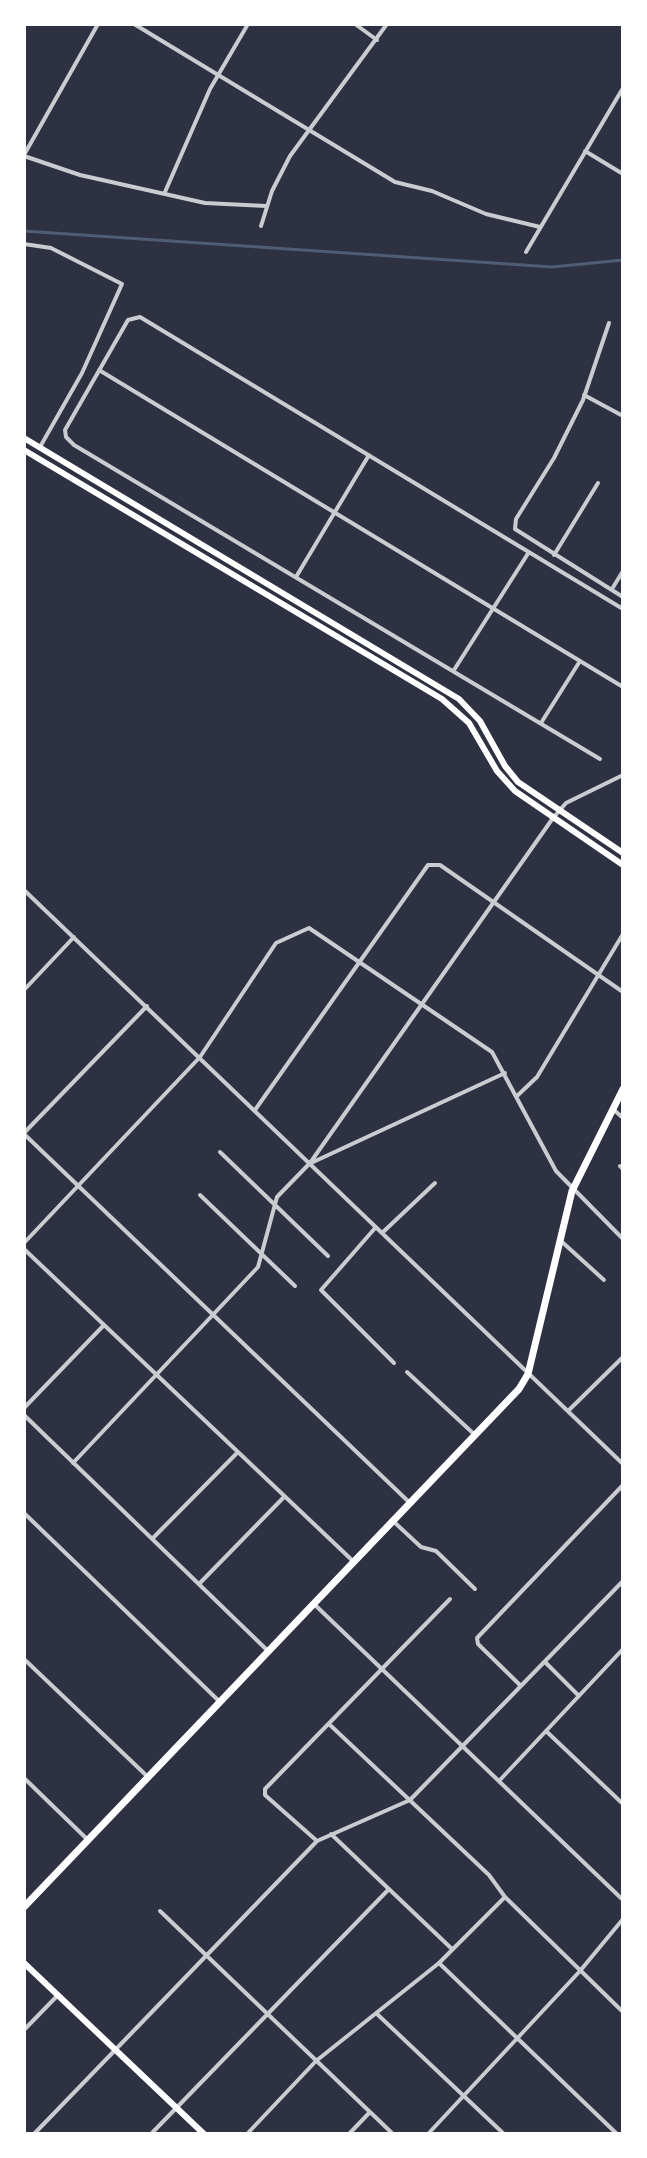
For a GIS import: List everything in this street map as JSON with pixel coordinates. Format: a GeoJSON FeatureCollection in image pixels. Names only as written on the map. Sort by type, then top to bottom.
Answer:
{"type":"FeatureCollection","features":[{"type":"Feature","properties":{"kind":"main road"},"geometry":{"type":"LineString","coordinates":[[24,438],[459,699],[480,721],[512,775],[559,811],[623,853]]}},
{"type":"Feature","properties":{"kind":"main road"},"geometry":{"type":"LineString","coordinates":[[24,450],[442,699],[469,723],[506,783],[623,865]]}},
{"type":"Feature","properties":{"kind":"main road"},"geometry":{"type":"LineString","coordinates":[[24,1907],[519,1389],[528,1374],[572,1191],[623,1089]]}},
{"type":"Feature","properties":{"kind":"main road"},"geometry":{"type":"LineString","coordinates":[[24,1963],[204,2134]]}},
{"type":"Feature","properties":{"kind":"street"},"geometry":{"type":"LineString","coordinates":[[98,24],[24,156],[80,175],[217,205],[266,206]]}},
{"type":"Feature","properties":{"kind":"street"},"geometry":{"type":"LineString","coordinates":[[134,24],[402,184],[432,191],[494,217],[540,227]]}},
{"type":"Feature","properties":{"kind":"street"},"geometry":{"type":"LineString","coordinates":[[165,192],[217,75],[248,24]]}},
{"type":"Feature","properties":{"kind":"street"},"geometry":{"type":"LineString","coordinates":[[355,24],[377,40]]}},
{"type":"Feature","properties":{"kind":"street"},"geometry":{"type":"LineString","coordinates":[[261,226],[266,206],[290,156],[311,132],[387,24]]}},
{"type":"Feature","properties":{"kind":"street"},"geometry":{"type":"LineString","coordinates":[[526,252],[623,88]]}},
{"type":"Feature","properties":{"kind":"street"},"geometry":{"type":"LineString","coordinates":[[616,101],[623,105]]}},
{"type":"Feature","properties":{"kind":"street"},"geometry":{"type":"LineString","coordinates":[[585,151],[623,174]]}},
{"type":"Feature","properties":{"kind":"street"},"geometry":{"type":"LineString","coordinates":[[24,244],[51,248],[122,284],[82,373],[40,447]]}},
{"type":"Feature","properties":{"kind":"street"},"geometry":{"type":"LineString","coordinates":[[600,759],[66,437],[67,427],[128,320],[140,317],[623,609]]}},
{"type":"Feature","properties":{"kind":"street"},"geometry":{"type":"LineString","coordinates":[[609,323],[584,395],[554,458],[516,519],[517,531],[623,597]]}},
{"type":"Feature","properties":{"kind":"street"},"geometry":{"type":"LineString","coordinates":[[99,370],[623,687]]}},
{"type":"Feature","properties":{"kind":"street"},"geometry":{"type":"LineString","coordinates":[[584,395],[623,416]]}},
{"type":"Feature","properties":{"kind":"street"},"geometry":{"type":"LineString","coordinates":[[296,577],[369,455]]}},
{"type":"Feature","properties":{"kind":"street"},"geometry":{"type":"LineString","coordinates":[[554,555],[598,483]]}},
{"type":"Feature","properties":{"kind":"street"},"geometry":{"type":"LineString","coordinates":[[454,670],[529,552]]}},
{"type":"Feature","properties":{"kind":"street"},"geometry":{"type":"LineString","coordinates":[[611,590],[623,571]]}},
{"type":"Feature","properties":{"kind":"street"},"geometry":{"type":"LineString","coordinates":[[541,723],[580,661]]}},
{"type":"Feature","properties":{"kind":"street"},"geometry":{"type":"LineString","coordinates":[[73,1463],[258,1267],[273,1203],[310,1163],[553,818],[566,803],[623,775]]}},
{"type":"Feature","properties":{"kind":"street"},"geometry":{"type":"LineString","coordinates":[[255,1110],[423,868],[433,863],[623,992]]}},
{"type":"Feature","properties":{"kind":"street"},"geometry":{"type":"LineString","coordinates":[[24,890],[623,1464]]}},
{"type":"Feature","properties":{"kind":"street"},"geometry":{"type":"LineString","coordinates":[[354,1562],[24,1246],[200,1057],[276,943],[284,937],[313,928],[492,1052],[556,1171],[572,1191],[623,1239]]}},
{"type":"Feature","properties":{"kind":"street"},"geometry":{"type":"LineString","coordinates":[[517,1095],[537,1077],[596,974],[623,934]]}},
{"type":"Feature","properties":{"kind":"street"},"geometry":{"type":"LineString","coordinates":[[24,990],[74,937]]}},
{"type":"Feature","properties":{"kind":"street"},"geometry":{"type":"LineString","coordinates":[[147,1006],[24,1134],[410,1503]]}},
{"type":"Feature","properties":{"kind":"street"},"geometry":{"type":"LineString","coordinates":[[310,1163],[505,1073]]}},
{"type":"Feature","properties":{"kind":"street"},"geometry":{"type":"LineString","coordinates":[[613,1109],[623,1118]]}},
{"type":"Feature","properties":{"kind":"street"},"geometry":{"type":"LineString","coordinates":[[220,1152],[328,1256]]}},
{"type":"Feature","properties":{"kind":"street"},"geometry":{"type":"LineString","coordinates":[[382,1233],[435,1183]]}},
{"type":"Feature","properties":{"kind":"street"},"geometry":{"type":"LineString","coordinates":[[200,1195],[295,1286]]}},
{"type":"Feature","properties":{"kind":"street"},"geometry":{"type":"LineString","coordinates":[[376,1227],[321,1290],[394,1363]]}},
{"type":"Feature","properties":{"kind":"street"},"geometry":{"type":"LineString","coordinates":[[561,1241],[604,1280]]}},
{"type":"Feature","properties":{"kind":"street"},"geometry":{"type":"LineString","coordinates":[[24,1408],[104,1325]]}},
{"type":"Feature","properties":{"kind":"street"},"geometry":{"type":"LineString","coordinates":[[568,1411],[623,1357]]}},
{"type":"Feature","properties":{"kind":"street"},"geometry":{"type":"LineString","coordinates":[[407,1372],[475,1435]]}},
{"type":"Feature","properties":{"kind":"street"},"geometry":{"type":"LineString","coordinates":[[24,1415],[268,1651]]}},
{"type":"Feature","properties":{"kind":"street"},"geometry":{"type":"LineString","coordinates":[[152,1539],[238,1452]]}},
{"type":"Feature","properties":{"kind":"street"},"geometry":{"type":"LineString","coordinates":[[521,1686],[481,1648],[478,1644],[480,1634],[623,1485]]}},
{"type":"Feature","properties":{"kind":"street"},"geometry":{"type":"LineString","coordinates":[[199,1584],[285,1497]]}},
{"type":"Feature","properties":{"kind":"street"},"geometry":{"type":"LineString","coordinates":[[24,1513],[220,1702]]}},
{"type":"Feature","properties":{"kind":"street"},"geometry":{"type":"LineString","coordinates":[[393,1521],[421,1547],[436,1551],[475,1589]]}},
{"type":"Feature","properties":{"kind":"street"},"geometry":{"type":"LineString","coordinates":[[34,2134],[317,1841],[410,1800],[623,1581]]}},
{"type":"Feature","properties":{"kind":"street"},"geometry":{"type":"LineString","coordinates":[[317,1841],[265,1795],[265,1789],[450,1599]]}},
{"type":"Feature","properties":{"kind":"street"},"geometry":{"type":"LineString","coordinates":[[314,1604],[623,1900]]}},
{"type":"Feature","properties":{"kind":"street"},"geometry":{"type":"LineString","coordinates":[[499,1781],[623,1649]]}},
{"type":"Feature","properties":{"kind":"street"},"geometry":{"type":"LineString","coordinates":[[24,1659],[148,1777]]}},
{"type":"Feature","properties":{"kind":"street"},"geometry":{"type":"LineString","coordinates":[[545,1662],[579,1696]]}},
{"type":"Feature","properties":{"kind":"street"},"geometry":{"type":"LineString","coordinates":[[329,1724],[493,1879],[505,1897],[623,2012]]}},
{"type":"Feature","properties":{"kind":"street"},"geometry":{"type":"LineString","coordinates":[[546,1731],[623,1804]]}},
{"type":"Feature","properties":{"kind":"street"},"geometry":{"type":"LineString","coordinates":[[24,1778],[88,1840]]}},
{"type":"Feature","properties":{"kind":"street"},"geometry":{"type":"LineString","coordinates":[[331,1834],[452,1949]]}},
{"type":"Feature","properties":{"kind":"street"},"geometry":{"type":"LineString","coordinates":[[151,2134],[389,1889]]}},
{"type":"Feature","properties":{"kind":"street"},"geometry":{"type":"LineString","coordinates":[[247,2134],[316,2061],[439,1963],[505,1897]]}},
{"type":"Feature","properties":{"kind":"street"},"geometry":{"type":"LineString","coordinates":[[160,1911],[393,2134]]}},
{"type":"Feature","properties":{"kind":"street"},"geometry":{"type":"LineString","coordinates":[[428,2134],[580,1971],[623,1919]]}},
{"type":"Feature","properties":{"kind":"street"},"geometry":{"type":"LineString","coordinates":[[439,1963],[617,2134]]}},
{"type":"Feature","properties":{"kind":"street"},"geometry":{"type":"LineString","coordinates":[[24,2030],[58,1995]]}},
{"type":"Feature","properties":{"kind":"street"},"geometry":{"type":"LineString","coordinates":[[376,2013],[504,2134]]}},
{"type":"Feature","properties":{"kind":"street"},"geometry":{"type":"LineString","coordinates":[[349,2134],[370,2112]]}},
{"type":"Feature","properties":{"kind":"waterway"},"geometry":{"type":"LineString","coordinates":[[24,231],[552,267],[623,260]]}}]}
